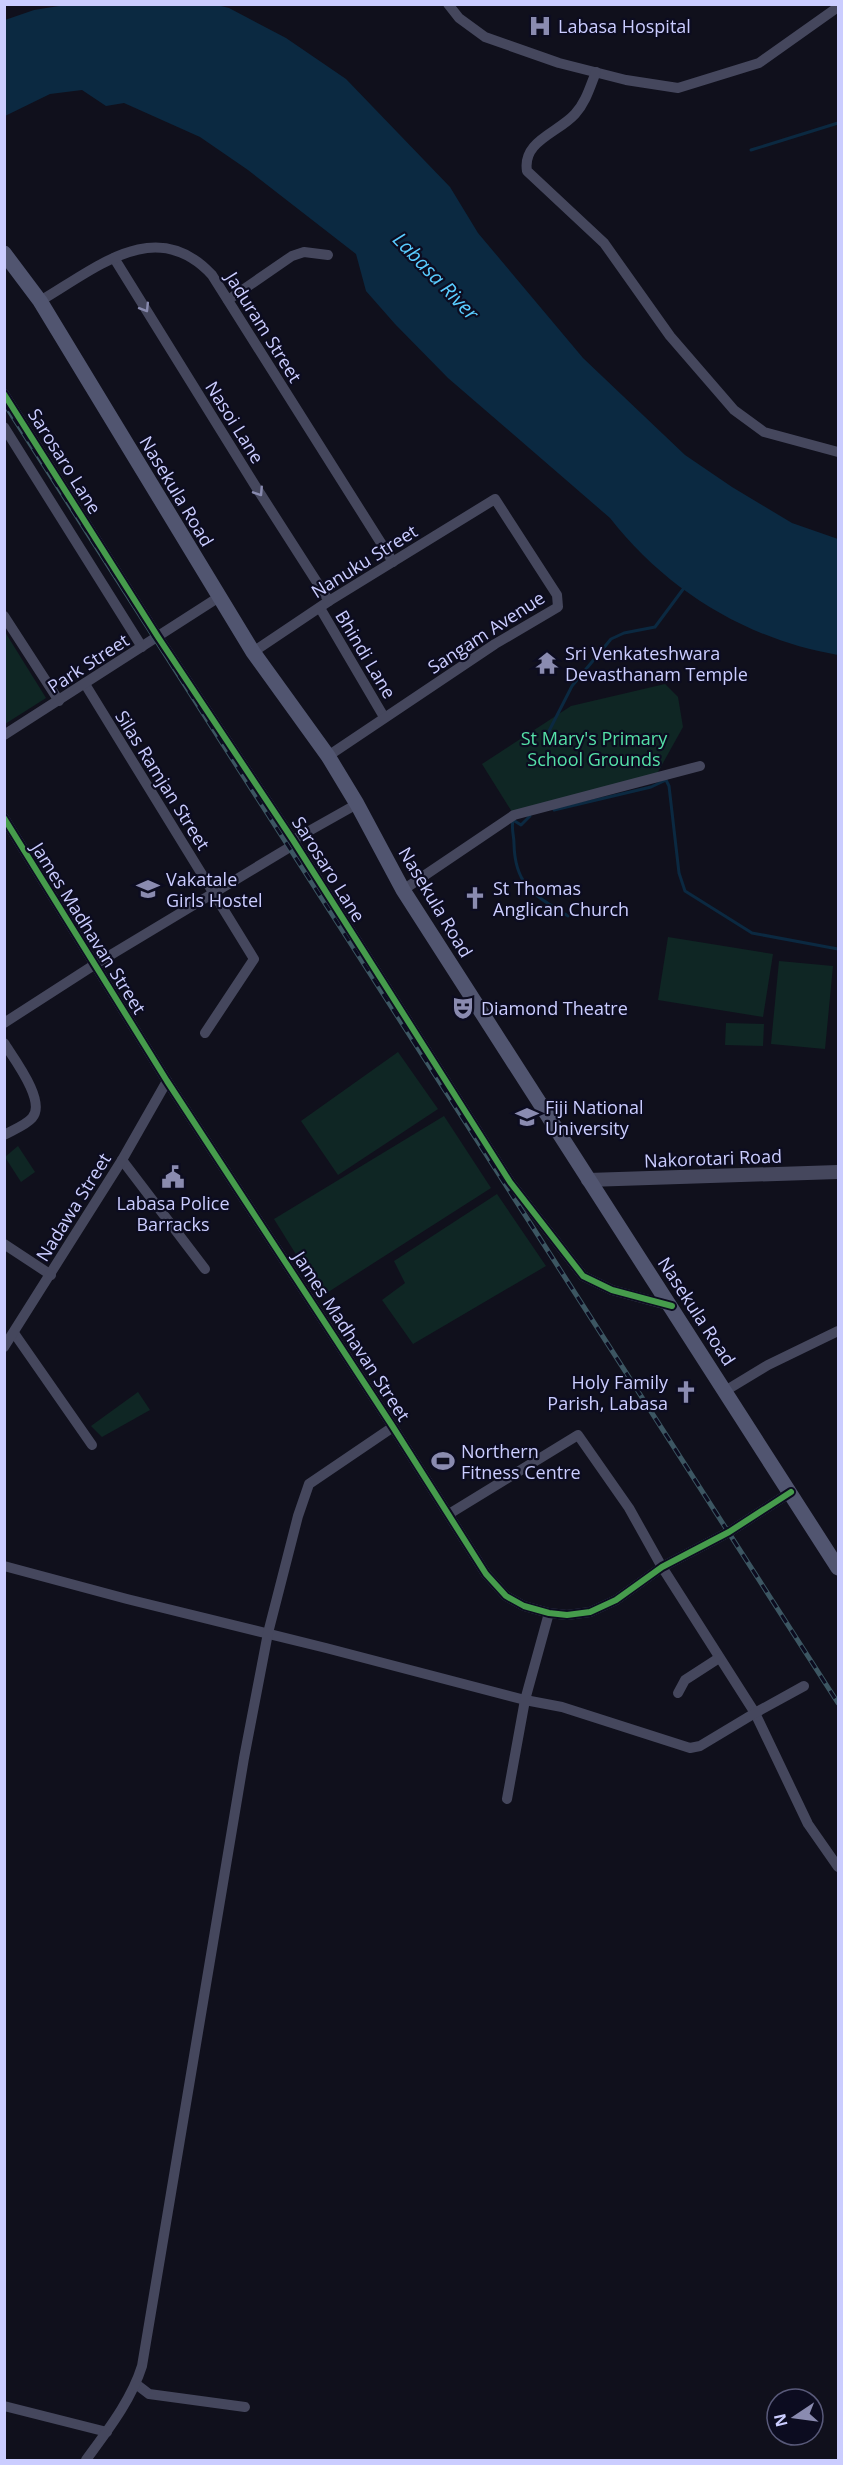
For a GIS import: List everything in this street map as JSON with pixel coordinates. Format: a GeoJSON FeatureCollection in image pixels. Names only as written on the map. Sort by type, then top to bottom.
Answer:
{"type":"FeatureCollection","features":[{"type":"Feature","properties":{"kind":"main road","name":"Nasekula Road"},"geometry":{"type":"LineString","coordinates":[[7,262],[40,301],[253,652],[328,756],[357,804],[403,890],[838,1568]]}},
{"type":"Feature","properties":{"kind":"street"},"geometry":{"type":"LineString","coordinates":[[448,4],[459,18],[485,37],[559,63],[678,88],[759,63],[838,7]]}},
{"type":"Feature","properties":{"kind":"street"},"geometry":{"type":"LineString","coordinates":[[596,72],[583,105],[573,116],[532,147],[525,159],[526,171],[604,243],[670,336],[734,410],[764,432],[838,452]]}},
{"type":"Feature","properties":{"kind":"street","name":"Jaduram Street"},"geometry":{"type":"LineString","coordinates":[[40,301],[114,258],[138,248],[162,246],[197,259],[212,275],[393,562]]}},
{"type":"Feature","properties":{"kind":"street"},"geometry":{"type":"LineString","coordinates":[[228,300],[292,256],[304,252],[328,255]]}},
{"type":"Feature","properties":{"kind":"street","name":"Nasoi Lane"},"geometry":{"type":"LineString","coordinates":[[114,258],[329,601]]}},
{"type":"Feature","properties":{"kind":"street","name":"Sarosaro Lane"},"geometry":{"type":"LineString","coordinates":[[4,394],[158,637],[293,840],[510,1182],[583,1276],[612,1290],[672,1306]]}},
{"type":"Feature","properties":{"kind":"street"},"geometry":{"type":"LineString","coordinates":[[4,427],[142,647]]}},
{"type":"Feature","properties":{"kind":"street","name":"Nanuku Street"},"geometry":{"type":"LineString","coordinates":[[253,652],[329,601],[495,499]]}},
{"type":"Feature","properties":{"kind":"street","name":"Sangam Avenue"},"geometry":{"type":"LineString","coordinates":[[328,756],[495,644],[558,607],[557,595],[495,499]]}},
{"type":"Feature","properties":{"kind":"street","name":"Park Street"},"geometry":{"type":"LineString","coordinates":[[4,735],[219,597]]}},
{"type":"Feature","properties":{"kind":"street","name":"Bhindi Lane"},"geometry":{"type":"LineString","coordinates":[[320,608],[384,717]]}},
{"type":"Feature","properties":{"kind":"street"},"geometry":{"type":"LineString","coordinates":[[4,616],[59,701]]}},
{"type":"Feature","properties":{"kind":"street","name":"Silas Ramjan Street"},"geometry":{"type":"LineString","coordinates":[[85,684],[254,959],[205,1033]]}},
{"type":"Feature","properties":{"kind":"street"},"geometry":{"type":"LineString","coordinates":[[403,890],[514,815],[700,766]]}},
{"type":"Feature","properties":{"kind":"street"},"geometry":{"type":"LineString","coordinates":[[4,1023],[94,965],[290,847],[293,840],[357,804]]}},
{"type":"Feature","properties":{"kind":"street","name":"James Madhavan Street"},"geometry":{"type":"LineString","coordinates":[[4,818],[167,1082],[393,1427],[486,1574],[506,1596],[524,1606],[567,1615],[605,1606],[662,1567],[729,1532],[791,1492]]}},
{"type":"Feature","properties":{"kind":"street"},"geometry":{"type":"LineString","coordinates":[[4,1043],[32,1090],[37,1109],[32,1119],[4,1136]]}},
{"type":"Feature","properties":{"kind":"street","name":"Nadawa Street"},"geometry":{"type":"LineString","coordinates":[[4,1347],[122,1160],[167,1082]]}},
{"type":"Feature","properties":{"kind":"street"},"geometry":{"type":"LineString","coordinates":[[122,1160],[205,1269]]}},
{"type":"Feature","properties":{"kind":"street","name":"Nakorotari Road"},"geometry":{"type":"LineString","coordinates":[[588,1180],[838,1172]]}},
{"type":"Feature","properties":{"kind":"street"},"geometry":{"type":"LineString","coordinates":[[4,1244],[51,1275]]}},
{"type":"Feature","properties":{"kind":"street"},"geometry":{"type":"LineString","coordinates":[[725,1391],[768,1365],[838,1331]]}},
{"type":"Feature","properties":{"kind":"street"},"geometry":{"type":"LineString","coordinates":[[14,1333],[92,1445]]}},
{"type":"Feature","properties":{"kind":"street"},"geometry":{"type":"LineString","coordinates":[[86,2460],[107,2432],[136,2384],[154,2303],[244,1758],[268,1634],[298,1516],[309,1484],[393,1427]]}},
{"type":"Feature","properties":{"kind":"street"},"geometry":{"type":"LineString","coordinates":[[449,1514],[578,1435],[629,1508],[662,1567],[755,1713],[808,1824],[838,1867]]}},
{"type":"Feature","properties":{"kind":"street"},"geometry":{"type":"LineString","coordinates":[[4,1566],[126,1599],[572,1710],[690,1748],[700,1746],[804,1686]]}},
{"type":"Feature","properties":{"kind":"street"},"geometry":{"type":"LineString","coordinates":[[507,1799],[525,1700],[549,1613]]}},
{"type":"Feature","properties":{"kind":"street"},"geometry":{"type":"LineString","coordinates":[[678,1693],[685,1680],[719,1658]]}},
{"type":"Feature","properties":{"kind":"street"},"geometry":{"type":"LineString","coordinates":[[136,2384],[149,2394],[245,2407]]}},
{"type":"Feature","properties":{"kind":"street"},"geometry":{"type":"LineString","coordinates":[[4,2406],[107,2432]]}},
{"type":"Feature","properties":{"kind":"green space"},"geometry":{"type":"Polygon","coordinates":[[[5,632],[46,698],[4,724],[5,632]]]}},
{"type":"Feature","properties":{"kind":"green space","name":"St Mary's Primary School Grounds"},"geometry":{"type":"Polygon","coordinates":[[[665,684],[678,697],[683,727],[653,781],[514,815],[482,764],[571,706],[665,684]]]}},
{"type":"Feature","properties":{"kind":"green space"},"geometry":{"type":"Polygon","coordinates":[[[668,937],[773,954],[763,1017],[658,1000],[668,937]]]}},
{"type":"Feature","properties":{"kind":"green space"},"geometry":{"type":"Polygon","coordinates":[[[779,961],[833,966],[825,1049],[771,1044],[779,961]]]}},
{"type":"Feature","properties":{"kind":"green space"},"geometry":{"type":"Polygon","coordinates":[[[726,1023],[764,1024],[763,1046],[725,1045],[726,1023]]]}},
{"type":"Feature","properties":{"kind":"green space"},"geometry":{"type":"Polygon","coordinates":[[[398,1052],[438,1109],[338,1175],[301,1121],[398,1052]]]}},
{"type":"Feature","properties":{"kind":"green space"},"geometry":{"type":"Polygon","coordinates":[[[444,1116],[491,1188],[322,1296],[274,1219],[444,1116]]]}},
{"type":"Feature","properties":{"kind":"green space"},"geometry":{"type":"Polygon","coordinates":[[[18,1146],[35,1172],[21,1182],[5,1157],[18,1146]]]}},
{"type":"Feature","properties":{"kind":"green space"},"geometry":{"type":"Polygon","coordinates":[[[497,1194],[546,1266],[413,1344],[382,1300],[405,1283],[394,1261],[497,1194]]]}},
{"type":"Feature","properties":{"kind":"green space"},"geometry":{"type":"Polygon","coordinates":[[[138,1392],[150,1410],[102,1437],[91,1426],[138,1392]]]}},
{"type":"Feature","properties":{"kind":"water","name":"Labasa River"},"geometry":{"type":"Polygon","coordinates":[[[213,4],[229,8],[286,38],[346,79],[450,187],[478,233],[583,358],[685,455],[792,523],[838,539],[838,655],[805,648],[741,624],[711,608],[657,568],[610,518],[448,378],[395,324],[366,291],[356,254],[248,170],[200,137],[124,103],[106,106],[82,90],[50,94],[5,116],[5,20],[34,10],[65,5],[213,4]]]}},
{"type":"Feature","properties":{"kind":"waterway"},"geometry":{"type":"LineString","coordinates":[[751,150],[838,123]]}},
{"type":"Feature","properties":{"kind":"waterway"},"geometry":{"type":"LineString","coordinates":[[548,733],[572,686],[611,639],[624,633],[655,627],[684,588]]}},
{"type":"Feature","properties":{"kind":"waterway"},"geometry":{"type":"LineString","coordinates":[[554,810],[651,787],[666,780],[669,786],[679,873],[685,891],[752,933],[838,949]]}},
{"type":"Feature","properties":{"kind":"waterway"},"geometry":{"type":"LineString","coordinates":[[530,816],[521,825],[513,820],[512,829],[518,870],[529,888],[568,916]]}},
{"type":"Feature","properties":{"kind":"railway"},"geometry":{"type":"LineString","coordinates":[[4,403],[838,1703]]}},
{"type":"Feature","properties":{"kind":"cycle path"},"geometry":{"type":"LineString","coordinates":[[4,394],[158,637],[293,840],[510,1182],[583,1276],[612,1290],[672,1306]]}},
{"type":"Feature","properties":{"kind":"cycle path"},"geometry":{"type":"LineString","coordinates":[[4,818],[167,1081],[486,1574],[506,1596],[524,1606],[549,1613],[567,1615],[590,1612],[616,1600],[662,1567],[729,1532],[791,1492]]}},
{"type":"Feature","properties":{"kind":"place","name":"Labasa Hospital"},"geometry":{"type":"Point","coordinates":[540,26]}},
{"type":"Feature","properties":{"kind":"place","name":"Sri Venkateshwara Devasthanam Temple"},"geometry":{"type":"Point","coordinates":[547,663]}},
{"type":"Feature","properties":{"kind":"place","name":"Vakatale Girls Hostel"},"geometry":{"type":"Point","coordinates":[148,889]}},
{"type":"Feature","properties":{"kind":"place","name":"St Thomas Anglican Church"},"geometry":{"type":"Point","coordinates":[475,898]}},
{"type":"Feature","properties":{"kind":"place","name":"Diamond Theatre"},"geometry":{"type":"Point","coordinates":[463,1008]}},
{"type":"Feature","properties":{"kind":"place","name":"Fiji National University"},"geometry":{"type":"Point","coordinates":[527,1117]}},
{"type":"Feature","properties":{"kind":"place","name":"Labasa Police Barracks"},"geometry":{"type":"Point","coordinates":[173,1177]}},
{"type":"Feature","properties":{"kind":"place","name":"Holy Family Parish, Labasa"},"geometry":{"type":"Point","coordinates":[686,1392]}},
{"type":"Feature","properties":{"kind":"place","name":"Northern Fitness Centre"},"geometry":{"type":"Point","coordinates":[443,1461]}}]}
